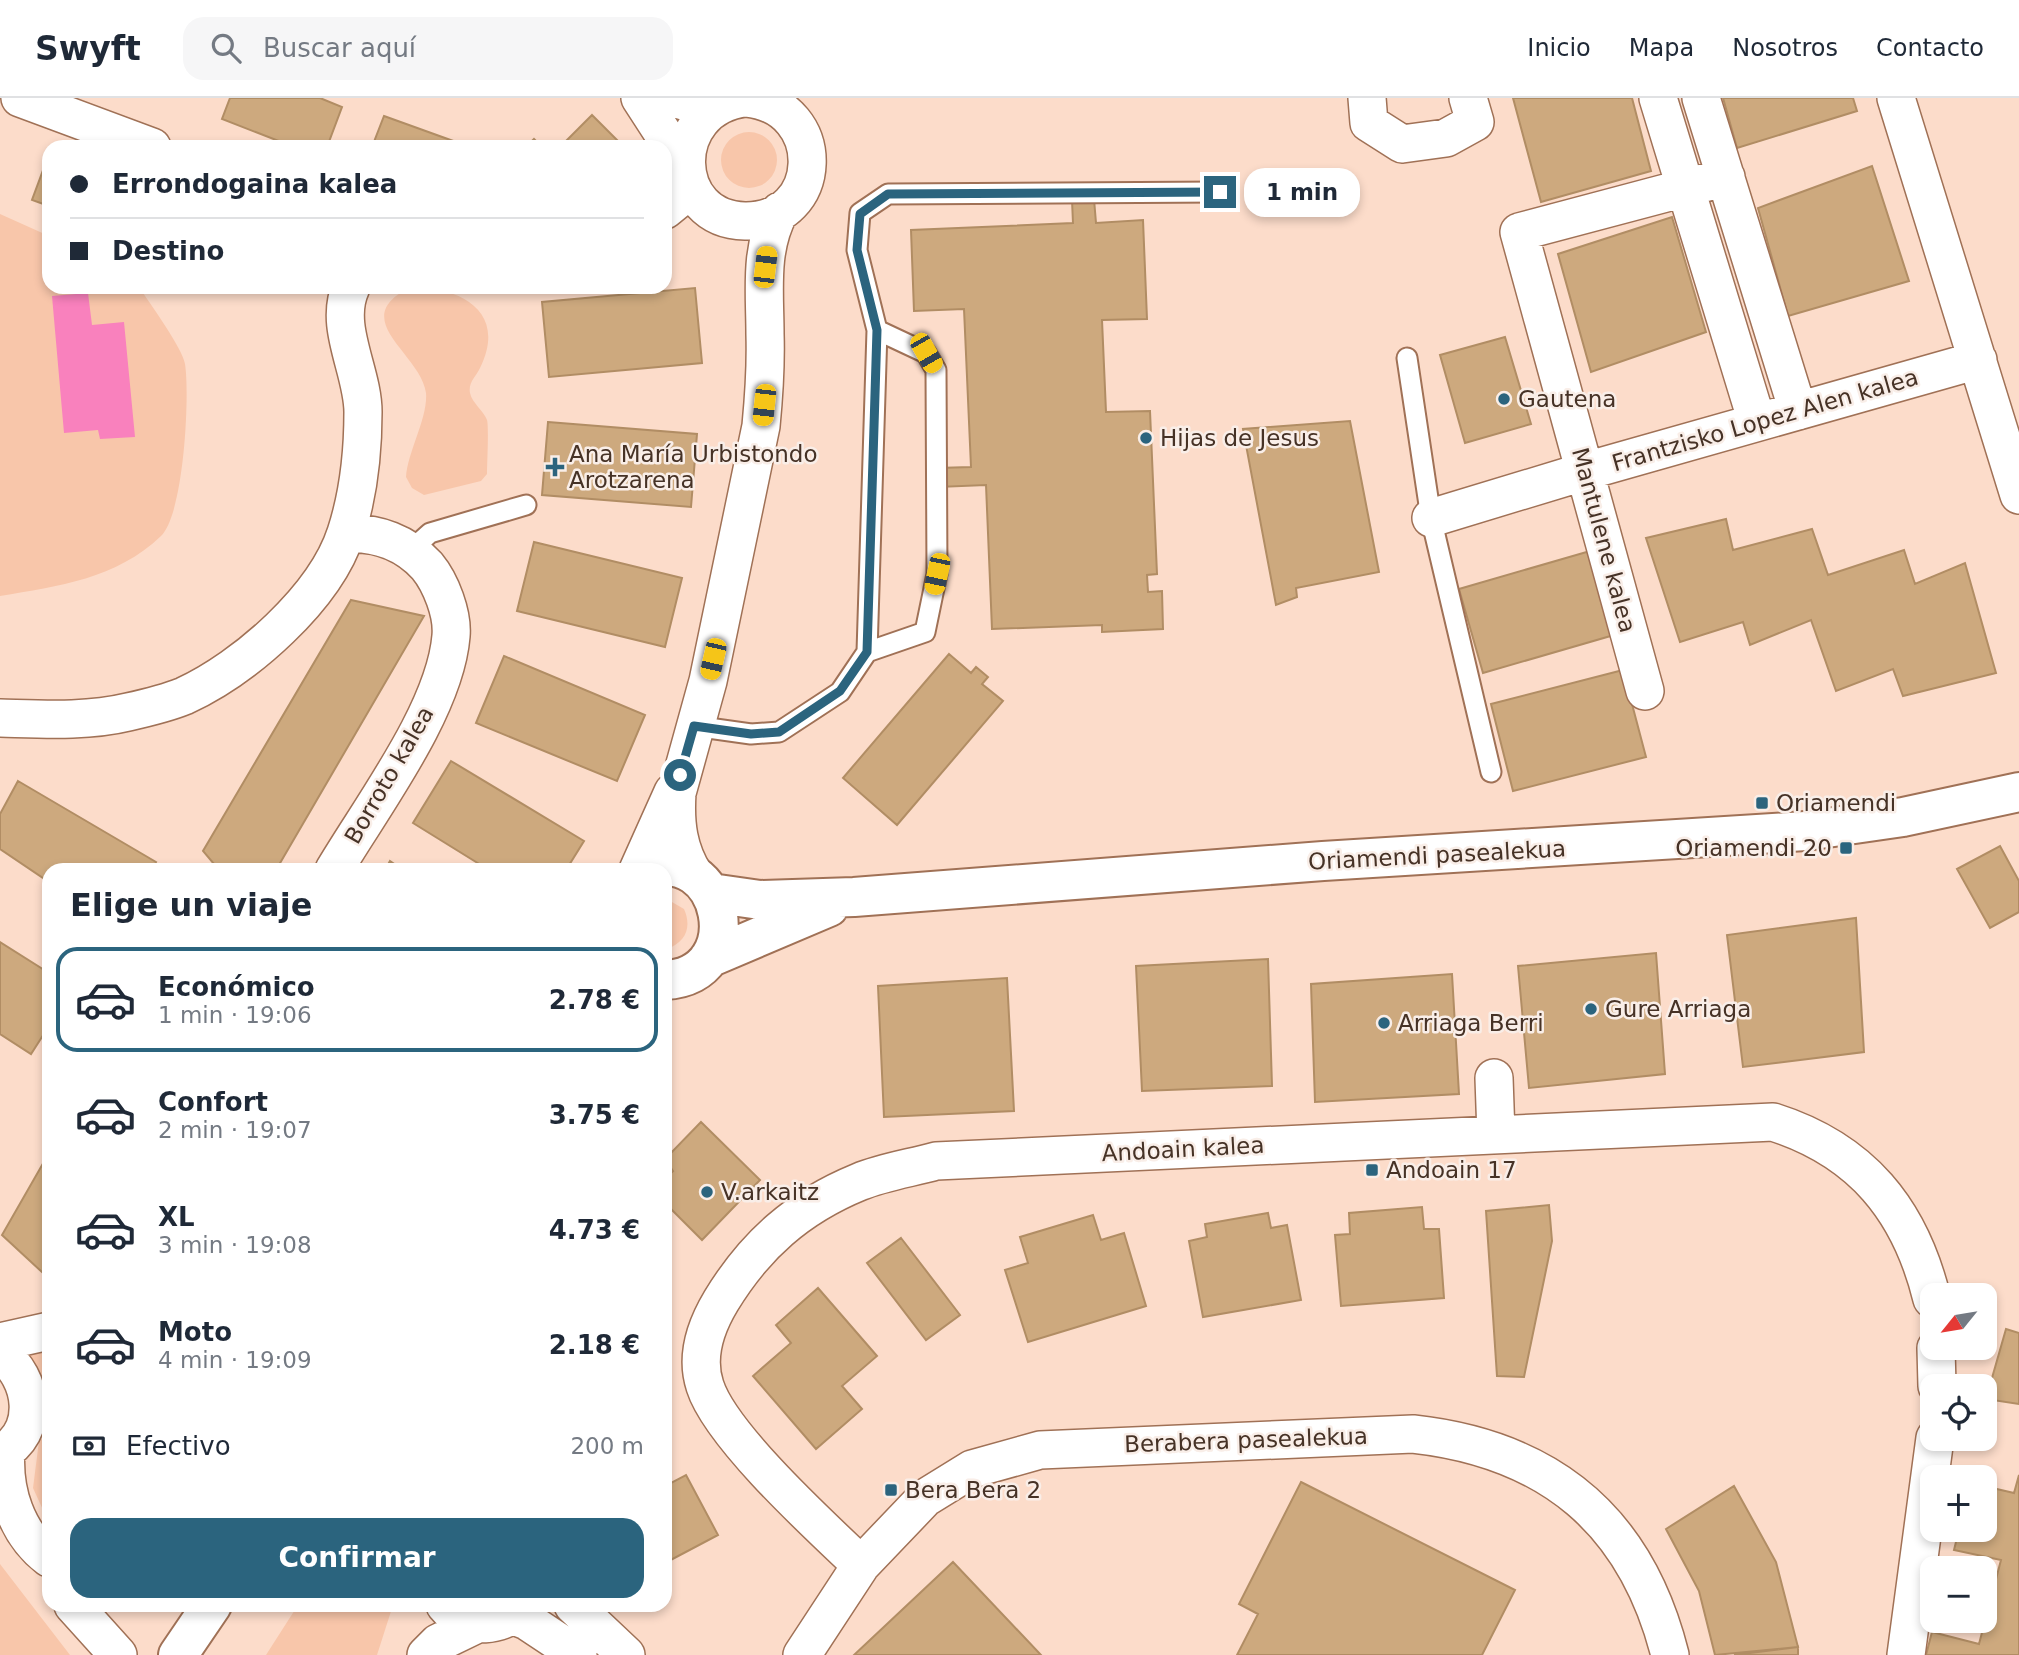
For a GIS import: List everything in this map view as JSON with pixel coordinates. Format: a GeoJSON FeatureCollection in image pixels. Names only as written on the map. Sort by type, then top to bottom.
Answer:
{"type":"FeatureCollection","features":[{"type":"Feature","properties":{"kind":"street"},"geometry":{"type":"LineString","coordinates":[[20,98],[133,140]]}},
{"type":"Feature","properties":{"kind":"street"},"geometry":{"type":"LineString","coordinates":[[640,98],[659,140]]}},
{"type":"Feature","properties":{"kind":"street"},"geometry":{"type":"LineString","coordinates":[[674,98],[700,106],[767,104]]}},
{"type":"Feature","properties":{"kind":"street"},"geometry":{"type":"LineString","coordinates":[[1367,98],[1369,123],[1402,144],[1446,138],[1475,122],[1468,98]]}},
{"type":"Feature","properties":{"kind":"street"},"geometry":{"type":"LineString","coordinates":[[1658,98],[1757,422]]}},
{"type":"Feature","properties":{"kind":"street"},"geometry":{"type":"LineString","coordinates":[[1701,98],[1797,411]]}},
{"type":"Feature","properties":{"kind":"street"},"geometry":{"type":"LineString","coordinates":[[1896,98],[2019,495]]}},
{"type":"Feature","properties":{"kind":"street"},"geometry":{"type":"LineString","coordinates":[[681,189],[685,153],[696,124],[767,104]]}},
{"type":"Feature","properties":{"kind":"street"},"geometry":{"type":"LineString","coordinates":[[641,863],[680,775],[733,570],[761,426],[766,383],[768,241],[780,211],[801,189],[806,174],[807,151],[767,104]]}},
{"type":"Feature","properties":{"kind":"street"},"geometry":{"type":"LineString","coordinates":[[672,169],[681,189],[715,212],[730,218],[756,220],[780,211]]}},
{"type":"Feature","properties":{"kind":"street","name":"Mantulene kalea"},"geometry":{"type":"LineString","coordinates":[[1645,691],[1519,232],[1726,177]]}},
{"type":"Feature","properties":{"kind":"street"},"geometry":{"type":"LineString","coordinates":[[730,218],[745,242],[765,307]]}},
{"type":"Feature","properties":{"kind":"street"},"geometry":{"type":"LineString","coordinates":[[0,718],[55,719],[125,713],[183,696],[240,663],[288,621],[327,570],[345,534],[356,485],[363,410],[361,382],[345,321],[343,294]]}},
{"type":"Feature","properties":{"kind":"street","name":"Frantzisko Lopez Alen kalea"},"geometry":{"type":"LineString","coordinates":[[1431,518],[1586,471],[1978,360]]}},
{"type":"Feature","properties":{"kind":"street","name":"Borroto kalea"},"geometry":{"type":"LineString","coordinates":[[338,863],[425,719],[447,659],[451,634],[441,591],[432,572],[411,550],[382,537],[363,533],[345,534]]}},
{"type":"Feature","properties":{"kind":"street"},"geometry":{"type":"LineString","coordinates":[[680,775],[676,811],[678,832],[687,863],[718,908],[720,926],[717,943],[709,958]]}},
{"type":"Feature","properties":{"kind":"street","name":"Oriamendi pasealekua"},"geometry":{"type":"LineString","coordinates":[[672,867],[703,884],[760,900],[854,897],[1323,861],[1806,831],[1903,817],[2019,793]]}},
{"type":"Feature","properties":{"kind":"street","name":"Oriamendi pasealekua"},"geometry":{"type":"LineString","coordinates":[[672,979],[685,976],[709,958],[854,897]]}},
{"type":"Feature","properties":{"kind":"street"},"geometry":{"type":"LineString","coordinates":[[1494,1077],[1496,1135]]}},
{"type":"Feature","properties":{"kind":"street","name":"Andoain kalea"},"geometry":{"type":"LineString","coordinates":[[861,1565],[809,1515],[728,1427],[705,1387],[700,1356],[709,1320],[750,1257],[783,1226],[814,1205],[860,1181],[936,1161],[1773,1122],[1804,1132],[1832,1147],[1865,1171],[1890,1203],[1925,1269],[1928,1283]]}},
{"type":"Feature","properties":{"kind":"street"},"geometry":{"type":"LineString","coordinates":[[0,1342],[42,1333]]}},
{"type":"Feature","properties":{"kind":"street"},"geometry":{"type":"LineString","coordinates":[[0,1353],[22,1376],[28,1393],[39,1403],[18,1440],[3,1452],[11,1504],[25,1531],[42,1550]]}},
{"type":"Feature","properties":{"kind":"street","name":"Berabera pasealekua"},"geometry":{"type":"LineString","coordinates":[[802,1655],[861,1565],[925,1498],[972,1469],[1040,1450],[1386,1435],[1438,1437],[1488,1448],[1524,1462],[1587,1505],[1614,1534],[1639,1572],[1662,1623],[1670,1655]]}},
{"type":"Feature","properties":{"kind":"street"},"geometry":{"type":"LineString","coordinates":[[1906,1655],[1933,1451]]}},
{"type":"Feature","properties":{"kind":"street"},"geometry":{"type":"LineString","coordinates":[[0,1529],[42,1572]]}},
{"type":"Feature","properties":{"kind":"street"},"geometry":{"type":"LineString","coordinates":[[79,1612],[118,1655]]}},
{"type":"Feature","properties":{"kind":"street"},"geometry":{"type":"LineString","coordinates":[[178,1655],[207,1612]]}},
{"type":"Feature","properties":{"kind":"street"},"geometry":{"type":"LineString","coordinates":[[209,1655],[232,1612]]}},
{"type":"Feature","properties":{"kind":"street"},"geometry":{"type":"LineString","coordinates":[[414,1655],[425,1612]]}},
{"type":"Feature","properties":{"kind":"street"},"geometry":{"type":"LineString","coordinates":[[454,1612],[477,1624]]}},
{"type":"Feature","properties":{"kind":"street"},"geometry":{"type":"LineString","coordinates":[[426,1655],[438,1643],[477,1624],[502,1622],[518,1612]]}},
{"type":"Feature","properties":{"kind":"street"},"geometry":{"type":"LineString","coordinates":[[521,1612],[527,1620],[578,1655]]}},
{"type":"Feature","properties":{"kind":"street"},"geometry":{"type":"LineString","coordinates":[[580,1612],[626,1655]]}},
{"type":"Feature","properties":{"kind":"lane"},"geometry":{"type":"LineString","coordinates":[[694,726],[751,734],[779,732],[840,691],[867,652],[877,330],[857,250],[860,214],[888,194],[1220,192]]}},
{"type":"Feature","properties":{"kind":"lane"},"geometry":{"type":"LineString","coordinates":[[867,652],[925,632],[937,574],[936,370],[926,353],[877,330]]}},
{"type":"Feature","properties":{"kind":"lane"},"geometry":{"type":"LineString","coordinates":[[1407,358],[1431,518],[1491,772]]}},
{"type":"Feature","properties":{"kind":"lane"},"geometry":{"type":"LineString","coordinates":[[411,550],[430,533],[526,505]]}},
{"type":"Feature","properties":{"kind":"shaded area"},"geometry":{"type":"Polygon","coordinates":[[[749,132],[760,134],[769,140],[775,149],[775,171],[769,180],[760,186],[749,188],[738,186],[729,180],[723,171],[721,160],[723,149],[729,140],[738,134],[749,132]]]}},
{"type":"Feature","properties":{"kind":"shaded area"},"geometry":{"type":"Polygon","coordinates":[[[0,214],[42,233],[42,294],[144,294],[183,357],[187,401],[180,480],[169,524],[161,536],[144,551],[106,571],[65,584],[0,596],[0,214]]]}},
{"type":"Feature","properties":{"kind":"shaded area"},"geometry":{"type":"Polygon","coordinates":[[[88,294],[92,325],[124,322],[135,437],[100,439],[98,430],[64,433],[52,296],[88,294]]]}},
{"type":"Feature","properties":{"kind":"shaded area"},"geometry":{"type":"Polygon","coordinates":[[[400,294],[451,294],[474,306],[483,317],[488,331],[487,348],[470,389],[473,400],[487,420],[487,474],[481,481],[424,495],[412,488],[406,477],[424,413],[426,393],[421,378],[385,324],[385,311],[392,299],[400,294]]]}},
{"type":"Feature","properties":{"kind":"shaded area"},"geometry":{"type":"Polygon","coordinates":[[[672,902],[684,909],[687,922],[686,933],[672,947],[672,902]]]}},
{"type":"Feature","properties":{"kind":"shaded area"},"geometry":{"type":"Polygon","coordinates":[[[42,1346],[42,1379],[37,1369],[19,1351],[42,1346]]]}},
{"type":"Feature","properties":{"kind":"shaded area"},"geometry":{"type":"Polygon","coordinates":[[[42,1439],[42,1508],[33,1488],[39,1441],[42,1439]]]}},
{"type":"Feature","properties":{"kind":"shaded area"},"geometry":{"type":"Polygon","coordinates":[[[0,1564],[70,1655],[0,1655],[0,1564]]]}},
{"type":"Feature","properties":{"kind":"shaded area"},"geometry":{"type":"Polygon","coordinates":[[[294,1612],[391,1612],[377,1655],[266,1655],[294,1612]]]}},
{"type":"Feature","properties":{"kind":"building"},"geometry":{"type":"Polygon","coordinates":[[[230,98],[320,98],[342,107],[330,140],[276,140],[222,119],[230,98]]]}},
{"type":"Feature","properties":{"kind":"building"},"geometry":{"type":"Polygon","coordinates":[[[1513,98],[1632,98],[1651,171],[1541,202],[1513,98]]]}},
{"type":"Feature","properties":{"kind":"building"},"geometry":{"type":"Polygon","coordinates":[[[1723,98],[1853,98],[1857,111],[1737,148],[1723,98]]]}},
{"type":"Feature","properties":{"kind":"building"},"geometry":{"type":"Polygon","coordinates":[[[592,115],[617,140],[567,140],[592,115]]]}},
{"type":"Feature","properties":{"kind":"building"},"geometry":{"type":"Polygon","coordinates":[[[384,116],[451,140],[375,140],[384,116]]]}},
{"type":"Feature","properties":{"kind":"building"},"geometry":{"type":"Polygon","coordinates":[[[1872,166],[1909,281],[1788,316],[1758,208],[1872,166]]]}},
{"type":"Feature","properties":{"kind":"building"},"geometry":{"type":"Polygon","coordinates":[[[42,173],[42,204],[32,200],[42,173]]]}},
{"type":"Feature","properties":{"kind":"building"},"geometry":{"type":"Polygon","coordinates":[[[1094,199],[1096,223],[1143,220],[1147,319],[1102,320],[1106,412],[1150,411],[1157,574],[1147,575],[1148,592],[1162,591],[1163,629],[1102,632],[1102,625],[992,629],[986,485],[938,487],[937,468],[971,467],[964,309],[914,311],[911,230],[1073,223],[1072,200],[1094,199]]]}},
{"type":"Feature","properties":{"kind":"building"},"geometry":{"type":"Polygon","coordinates":[[[1672,217],[1706,332],[1591,372],[1558,254],[1672,217]]]}},
{"type":"Feature","properties":{"kind":"building"},"geometry":{"type":"Polygon","coordinates":[[[695,288],[702,363],[549,377],[542,302],[629,294],[672,294],[672,290],[695,288]]]}},
{"type":"Feature","properties":{"kind":"building"},"geometry":{"type":"Polygon","coordinates":[[[1505,337],[1531,424],[1465,443],[1440,355],[1505,337]]]}},
{"type":"Feature","properties":{"kind":"building"},"geometry":{"type":"Polygon","coordinates":[[[1350,421],[1379,572],[1296,588],[1297,597],[1276,605],[1243,429],[1350,421]]]}},
{"type":"Feature","properties":{"kind":"building"},"geometry":{"type":"Polygon","coordinates":[[[548,422],[697,434],[691,507],[542,495],[548,422]]]}},
{"type":"Feature","properties":{"kind":"building"},"geometry":{"type":"Polygon","coordinates":[[[1726,519],[1733,550],[1812,529],[1828,575],[1904,550],[1915,584],[1965,563],[1996,673],[1903,696],[1893,669],[1836,691],[1811,620],[1750,645],[1743,622],[1680,642],[1646,538],[1726,519]]]}},
{"type":"Feature","properties":{"kind":"building"},"geometry":{"type":"Polygon","coordinates":[[[534,542],[682,578],[665,647],[517,611],[534,542]]]}},
{"type":"Feature","properties":{"kind":"building"},"geometry":{"type":"Polygon","coordinates":[[[1590,551],[1614,635],[1483,673],[1459,589],[1590,551]]]}},
{"type":"Feature","properties":{"kind":"building"},"geometry":{"type":"Polygon","coordinates":[[[351,600],[424,616],[280,863],[213,863],[203,851],[351,600]]]}},
{"type":"Feature","properties":{"kind":"building"},"geometry":{"type":"Polygon","coordinates":[[[949,654],[971,673],[976,667],[988,677],[982,684],[1003,701],[897,825],[843,778],[949,654]]]}},
{"type":"Feature","properties":{"kind":"building"},"geometry":{"type":"Polygon","coordinates":[[[504,656],[645,715],[617,781],[476,723],[504,656]]]}},
{"type":"Feature","properties":{"kind":"building"},"geometry":{"type":"Polygon","coordinates":[[[1623,670],[1646,757],[1513,791],[1491,704],[1623,670]]]}},
{"type":"Feature","properties":{"kind":"building"},"geometry":{"type":"Polygon","coordinates":[[[451,761],[584,841],[570,863],[478,863],[413,823],[451,761]]]}},
{"type":"Feature","properties":{"kind":"building"},"geometry":{"type":"Polygon","coordinates":[[[18,781],[156,862],[42,863],[42,877],[0,849],[0,814],[18,781]]]}},
{"type":"Feature","properties":{"kind":"building"},"geometry":{"type":"Polygon","coordinates":[[[2000,846],[2019,881],[2019,912],[1990,928],[1957,869],[2000,846]]]}},
{"type":"Feature","properties":{"kind":"building"},"geometry":{"type":"Polygon","coordinates":[[[1856,918],[1864,1052],[1743,1067],[1727,935],[1856,918]]]}},
{"type":"Feature","properties":{"kind":"building"},"geometry":{"type":"Polygon","coordinates":[[[0,942],[42,969],[42,1037],[31,1054],[0,1034],[0,942]]]}},
{"type":"Feature","properties":{"kind":"building","name":"Gure Arriaga"},"geometry":{"type":"Polygon","coordinates":[[[1656,953],[1665,1074],[1529,1088],[1518,966],[1656,953]]]}},
{"type":"Feature","properties":{"kind":"building"},"geometry":{"type":"Polygon","coordinates":[[[1268,959],[1272,1086],[1142,1091],[1136,966],[1268,959]]]}},
{"type":"Feature","properties":{"kind":"building","name":"Arriaga Berri"},"geometry":{"type":"Polygon","coordinates":[[[1452,974],[1459,1094],[1315,1102],[1311,984],[1452,974]]]}},
{"type":"Feature","properties":{"kind":"building"},"geometry":{"type":"Polygon","coordinates":[[[1007,978],[1014,1111],[884,1117],[878,986],[1007,978]]]}},
{"type":"Feature","properties":{"kind":"building","name":"V.arkaitz"},"geometry":{"type":"Polygon","coordinates":[[[701,1122],[760,1180],[702,1240],[672,1210],[672,1152],[701,1122]]]}},
{"type":"Feature","properties":{"kind":"building"},"geometry":{"type":"Polygon","coordinates":[[[42,1165],[42,1272],[2,1235],[42,1165]]]}},
{"type":"Feature","properties":{"kind":"building"},"geometry":{"type":"Polygon","coordinates":[[[1549,1205],[1552,1241],[1524,1377],[1497,1376],[1486,1211],[1549,1205]]]}},
{"type":"Feature","properties":{"kind":"building"},"geometry":{"type":"Polygon","coordinates":[[[1422,1207],[1424,1229],[1439,1229],[1444,1298],[1341,1306],[1335,1235],[1350,1234],[1349,1213],[1422,1207]]]}},
{"type":"Feature","properties":{"kind":"building"},"geometry":{"type":"Polygon","coordinates":[[[1268,1213],[1271,1228],[1287,1225],[1301,1300],[1203,1317],[1189,1241],[1207,1237],[1205,1224],[1268,1213]]]}},
{"type":"Feature","properties":{"kind":"building"},"geometry":{"type":"Polygon","coordinates":[[[1093,1215],[1101,1240],[1124,1233],[1146,1306],[1028,1342],[1005,1270],[1028,1263],[1020,1237],[1093,1215]]]}},
{"type":"Feature","properties":{"kind":"building"},"geometry":{"type":"Polygon","coordinates":[[[901,1238],[960,1315],[926,1340],[867,1263],[901,1238]]]}},
{"type":"Feature","properties":{"kind":"building"},"geometry":{"type":"Polygon","coordinates":[[[818,1288],[877,1356],[842,1386],[862,1409],[816,1449],[753,1376],[791,1343],[776,1325],[818,1288]]]}},
{"type":"Feature","properties":{"kind":"building"},"geometry":{"type":"Polygon","coordinates":[[[2006,1329],[2019,1333],[2019,1404],[1997,1401],[1997,1374],[1993,1374],[2006,1329]]]}},
{"type":"Feature","properties":{"kind":"building"},"geometry":{"type":"Polygon","coordinates":[[[686,1475],[718,1535],[672,1559],[672,1482],[686,1475]]]}},
{"type":"Feature","properties":{"kind":"building"},"geometry":{"type":"Polygon","coordinates":[[[2019,1475],[2019,1655],[1926,1655],[1932,1633],[1979,1644],[1982,1633],[1997,1633],[1997,1575],[2001,1560],[1997,1559],[1997,1556],[1954,1550],[1956,1542],[1997,1542],[1997,1489],[2014,1493],[2019,1475]]]}},
{"type":"Feature","properties":{"kind":"building"},"geometry":{"type":"Polygon","coordinates":[[[1301,1482],[1515,1590],[1482,1655],[1237,1655],[1258,1614],[1239,1604],[1301,1482]]]}},
{"type":"Feature","properties":{"kind":"building"},"geometry":{"type":"Polygon","coordinates":[[[1734,1486],[1776,1562],[1798,1647],[1715,1655],[1699,1591],[1666,1529],[1734,1486]]]}},
{"type":"Feature","properties":{"kind":"building"},"geometry":{"type":"Polygon","coordinates":[[[953,1562],[1041,1655],[854,1655],[953,1562]]]}},
{"type":"Feature","properties":{"kind":"building"},"geometry":{"type":"Polygon","coordinates":[[[1798,1647],[1798,1655],[1734,1655],[1798,1647]]]}},
{"type":"Feature","properties":{"kind":"place","name":"Gautena"},"geometry":{"type":"Point","coordinates":[1504,399]}},
{"type":"Feature","properties":{"kind":"place","name":"Hijas de Jesus"},"geometry":{"type":"Point","coordinates":[1146,438]}},
{"type":"Feature","properties":{"kind":"place","name":"Ana María Urbistondo Arotzarena"},"geometry":{"type":"Point","coordinates":[555,467]}},
{"type":"Feature","properties":{"kind":"place","name":"Oriamendi"},"geometry":{"type":"Point","coordinates":[1762,803]}},
{"type":"Feature","properties":{"kind":"place","name":"Oriamendi 20"},"geometry":{"type":"Point","coordinates":[1846,848]}},
{"type":"Feature","properties":{"kind":"place","name":"Gure Arriaga"},"geometry":{"type":"Point","coordinates":[1591,1009]}},
{"type":"Feature","properties":{"kind":"place","name":"Arriaga Berri"},"geometry":{"type":"Point","coordinates":[1384,1023]}},
{"type":"Feature","properties":{"kind":"place","name":"Andoain 17"},"geometry":{"type":"Point","coordinates":[1372,1170]}},
{"type":"Feature","properties":{"kind":"place","name":"V.arkaitz"},"geometry":{"type":"Point","coordinates":[707,1192]}},
{"type":"Feature","properties":{"kind":"place","name":"Bera Bera 2"},"geometry":{"type":"Point","coordinates":[891,1490]}},
{"type":"Feature","properties":{"kind":"route"},"geometry":{"type":"LineString","coordinates":[[680,775],[694,726],[751,734],[779,732],[840,691],[867,652],[877,330],[857,250],[860,214],[888,194],[1220,192]]}}]}
